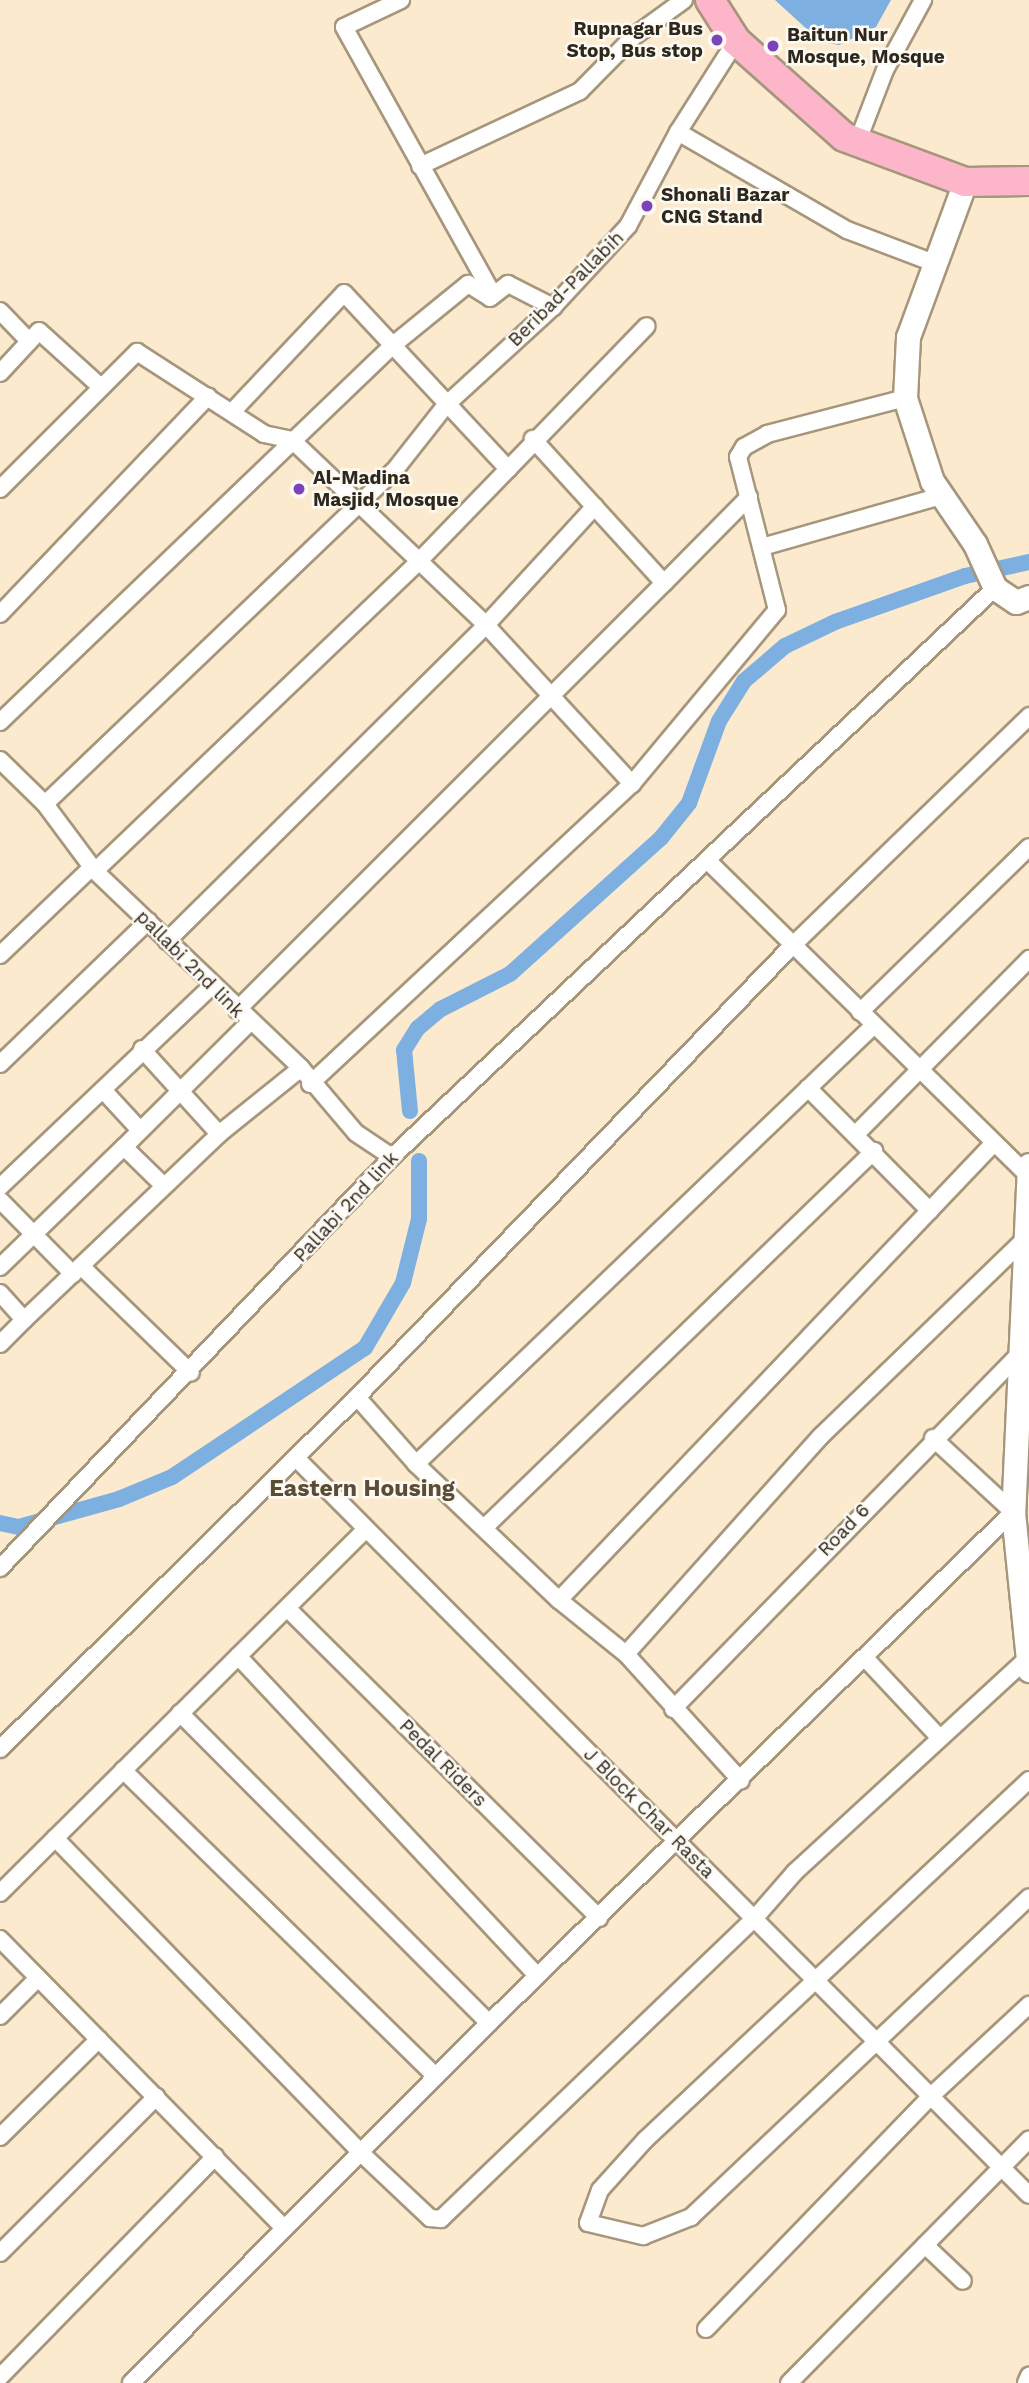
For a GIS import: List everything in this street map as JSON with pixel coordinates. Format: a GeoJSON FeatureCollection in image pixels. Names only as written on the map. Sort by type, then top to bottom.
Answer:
{"type":"FeatureCollection","features":[{"type":"Feature","properties":{"kind":"highway"},"geometry":{"type":"LineString","coordinates":[[710,0],[736,41],[799,103],[857,143],[965,182],[1029,181]]}},
{"type":"Feature","properties":{"kind":"street"},"geometry":{"type":"LineString","coordinates":[[401,0],[344,27],[494,295]]}},
{"type":"Feature","properties":{"kind":"street"},"geometry":{"type":"LineString","coordinates":[[420,166],[580,91],[633,37],[684,0]]}},
{"type":"Feature","properties":{"kind":"street"},"geometry":{"type":"LineString","coordinates":[[857,143],[886,70],[923,0]]}},
{"type":"Feature","properties":{"kind":"street","name":"Beribad-Pallabih"},"geometry":{"type":"LineString","coordinates":[[45,804],[394,471],[446,405],[553,307],[628,226],[678,132],[736,41]]}},
{"type":"Feature","properties":{"kind":"street"},"geometry":{"type":"LineString","coordinates":[[678,132],[847,230],[934,262]]}},
{"type":"Feature","properties":{"kind":"street"},"geometry":{"type":"LineString","coordinates":[[965,182],[908,337],[905,398],[941,496],[975,544],[995,588],[1016,602],[1029,597]]}},
{"type":"Feature","properties":{"kind":"street"},"geometry":{"type":"LineString","coordinates":[[0,722],[393,345],[468,284],[494,295]]}},
{"type":"Feature","properties":{"kind":"street"},"geometry":{"type":"LineString","coordinates":[[494,295],[508,284],[553,307]]}},
{"type":"Feature","properties":{"kind":"street"},"geometry":{"type":"LineString","coordinates":[[232,412],[344,293],[508,469]]}},
{"type":"Feature","properties":{"kind":"street"},"geometry":{"type":"LineString","coordinates":[[0,311],[29,341]]}},
{"type":"Feature","properties":{"kind":"street"},"geometry":{"type":"LineString","coordinates":[[0,955],[419,561],[508,469],[533,439],[648,326]]}},
{"type":"Feature","properties":{"kind":"street"},"geometry":{"type":"LineString","coordinates":[[0,373],[39,331],[101,387]]}},
{"type":"Feature","properties":{"kind":"street"},"geometry":{"type":"LineString","coordinates":[[0,489],[137,352],[264,433],[292,440],[355,506],[419,561],[485,625],[632,784]]}},
{"type":"Feature","properties":{"kind":"street"},"geometry":{"type":"LineString","coordinates":[[0,614],[208,396]]}},
{"type":"Feature","properties":{"kind":"street"},"geometry":{"type":"LineString","coordinates":[[310,1084],[632,784],[777,610],[738,457],[752,440],[905,398]]}},
{"type":"Feature","properties":{"kind":"street"},"geometry":{"type":"LineString","coordinates":[[533,439],[664,583]]}},
{"type":"Feature","properties":{"kind":"street"},"geometry":{"type":"LineString","coordinates":[[762,547],[941,496]]}},
{"type":"Feature","properties":{"kind":"street"},"geometry":{"type":"LineString","coordinates":[[237,1010],[749,497]]}},
{"type":"Feature","properties":{"kind":"street"},"geometry":{"type":"LineString","coordinates":[[167,941],[485,625],[595,506]]}},
{"type":"Feature","properties":{"kind":"street","name":"Pallabi 2nd link"},"geometry":{"type":"LineString","coordinates":[[1,1568],[82,1480],[191,1373],[392,1157],[710,863],[995,588]]}},
{"type":"Feature","properties":{"kind":"street"},"geometry":{"type":"LineString","coordinates":[[0,1749],[357,1397],[791,947],[1029,716]]}},
{"type":"Feature","properties":{"kind":"street","name":"pallabi 2nd link"},"geometry":{"type":"LineString","coordinates":[[0,760],[45,804],[93,869],[249,1023],[301,1068],[310,1084],[356,1133],[392,1157]]}},
{"type":"Feature","properties":{"kind":"street"},"geometry":{"type":"LineString","coordinates":[[860,1012],[1029,847]]}},
{"type":"Feature","properties":{"kind":"street"},"geometry":{"type":"LineString","coordinates":[[55,1838],[361,2153],[430,2218],[441,2218],[754,1919],[795,1872],[939,1737],[1028,1664],[1013,1512],[1022,1436],[1018,1355],[1028,1170],[993,1144],[791,947],[710,863]]}},
{"type":"Feature","properties":{"kind":"street"},"geometry":{"type":"LineString","coordinates":[[0,1064],[148,922]]}},
{"type":"Feature","properties":{"kind":"street"},"geometry":{"type":"LineString","coordinates":[[857,1133],[1029,959]]}},
{"type":"Feature","properties":{"kind":"street"},"geometry":{"type":"LineString","coordinates":[[0,1186],[103,1090],[142,1049],[212,986]]}},
{"type":"Feature","properties":{"kind":"street"},"geometry":{"type":"LineString","coordinates":[[0,1267],[124,1147],[177,1088],[249,1023]]}},
{"type":"Feature","properties":{"kind":"street"},"geometry":{"type":"LineString","coordinates":[[416,1464],[872,1027]]}},
{"type":"Feature","properties":{"kind":"street"},"geometry":{"type":"LineString","coordinates":[[142,1049],[219,1134]]}},
{"type":"Feature","properties":{"kind":"street"},"geometry":{"type":"LineString","coordinates":[[0,1344],[219,1134],[301,1068]]}},
{"type":"Feature","properties":{"kind":"street"},"geometry":{"type":"LineString","coordinates":[[808,1088],[857,1133],[930,1210]]}},
{"type":"Feature","properties":{"kind":"street"},"geometry":{"type":"LineString","coordinates":[[103,1090],[139,1129]]}},
{"type":"Feature","properties":{"kind":"street"},"geometry":{"type":"LineString","coordinates":[[559,1600],[993,1144]]}},
{"type":"Feature","properties":{"kind":"street"},"geometry":{"type":"LineString","coordinates":[[124,1147],[164,1186]]}},
{"type":"Feature","properties":{"kind":"street"},"geometry":{"type":"LineString","coordinates":[[486,1526],[874,1152]]}},
{"type":"Feature","properties":{"kind":"street"},"geometry":{"type":"LineString","coordinates":[[0,1200],[33,1234],[191,1373]]}},
{"type":"Feature","properties":{"kind":"street"},"geometry":{"type":"LineString","coordinates":[[626,1654],[821,1436],[1023,1241]]}},
{"type":"Feature","properties":{"kind":"street"},"geometry":{"type":"LineString","coordinates":[[0,1293],[24,1320]]}},
{"type":"Feature","properties":{"kind":"street","name":"Road 6"},"geometry":{"type":"LineString","coordinates":[[673,1709],[933,1438],[1018,1355]]}},
{"type":"Feature","properties":{"kind":"street"},"geometry":{"type":"LineString","coordinates":[[357,1397],[416,1464],[486,1526],[559,1600],[626,1654],[741,1781]]}},
{"type":"Feature","properties":{"kind":"street"},"geometry":{"type":"LineString","coordinates":[[933,1438],[1013,1512]]}},
{"type":"Feature","properties":{"kind":"street","name":"J Block Char Rasta"},"geometry":{"type":"LineString","coordinates":[[296,1458],[1029,2195]]}},
{"type":"Feature","properties":{"kind":"street"},"geometry":{"type":"LineString","coordinates":[[131,2383],[489,2023],[741,1781],[1013,1512]]}},
{"type":"Feature","properties":{"kind":"street"},"geometry":{"type":"LineString","coordinates":[[0,1893],[366,1530]]}},
{"type":"Feature","properties":{"kind":"street","name":"Pedal Riders"},"geometry":{"type":"LineString","coordinates":[[286,1608],[599,1919]]}},
{"type":"Feature","properties":{"kind":"street"},"geometry":{"type":"LineString","coordinates":[[238,1656],[537,1976]]}},
{"type":"Feature","properties":{"kind":"street"},"geometry":{"type":"LineString","coordinates":[[865,1658],[939,1737]]}},
{"type":"Feature","properties":{"kind":"street"},"geometry":{"type":"LineString","coordinates":[[180,1713],[489,2023]]}},
{"type":"Feature","properties":{"kind":"street"},"geometry":{"type":"LineString","coordinates":[[123,1770],[436,2077]]}},
{"type":"Feature","properties":{"kind":"street"},"geometry":{"type":"LineString","coordinates":[[1029,1780],[814,1979],[620,2167],[600,2190],[588,2223],[643,2236],[691,2217],[1029,1897]]}},
{"type":"Feature","properties":{"kind":"street"},"geometry":{"type":"LineString","coordinates":[[0,1939],[284,2228]]}},
{"type":"Feature","properties":{"kind":"street"},"geometry":{"type":"LineString","coordinates":[[0,2016],[38,1978]]}},
{"type":"Feature","properties":{"kind":"street"},"geometry":{"type":"LineString","coordinates":[[706,2329],[931,2096],[1029,2005]]}},
{"type":"Feature","properties":{"kind":"street"},"geometry":{"type":"LineString","coordinates":[[0,2137],[99,2039]]}},
{"type":"Feature","properties":{"kind":"street"},"geometry":{"type":"LineString","coordinates":[[0,2253],[156,2097]]}},
{"type":"Feature","properties":{"kind":"street"},"geometry":{"type":"LineString","coordinates":[[789,2383],[1029,2140]]}},
{"type":"Feature","properties":{"kind":"street"},"geometry":{"type":"LineString","coordinates":[[0,2377],[215,2157]]}},
{"type":"Feature","properties":{"kind":"street"},"geometry":{"type":"LineString","coordinates":[[925,2245],[963,2281]]}},
{"type":"Feature","properties":{"kind":"street"},"geometry":{"type":"LineString","coordinates":[[1026,2383],[1029,2376]]}},
{"type":"Feature","properties":{"kind":"water"},"geometry":{"type":"Polygon","coordinates":[[[775,0],[891,0],[876,27],[839,45],[821,42],[775,0]]]}},
{"type":"Feature","properties":{"kind":"waterway"},"geometry":{"type":"LineString","coordinates":[[410,1111],[404,1050],[418,1028],[441,1009],[510,974],[661,838],[689,803],[719,721],[744,681],[785,646],[835,622],[965,576],[1029,562]]}},
{"type":"Feature","properties":{"kind":"waterway"},"geometry":{"type":"LineString","coordinates":[[0,1523],[19,1527],[119,1499],[172,1477],[365,1348],[403,1283],[419,1219],[419,1161]]}},
{"type":"Feature","properties":{"kind":"place","name":"Rupnagar Bus Stop, Bus stop"},"geometry":{"type":"Point","coordinates":[717,40]}},
{"type":"Feature","properties":{"kind":"place","name":"Baitun Nur Mosque, Mosque"},"geometry":{"type":"Point","coordinates":[773,46]}},
{"type":"Feature","properties":{"kind":"place","name":"Shonali Bazar CNG Stand"},"geometry":{"type":"Point","coordinates":[647,206]}},
{"type":"Feature","properties":{"kind":"place","name":"Al-Madina Masjid, Mosque"},"geometry":{"type":"Point","coordinates":[299,489]}},
{"type":"Feature","properties":{"kind":"district","name":"Eastern Housing"},"geometry":{"type":"Point","coordinates":[362,1489]}}]}
